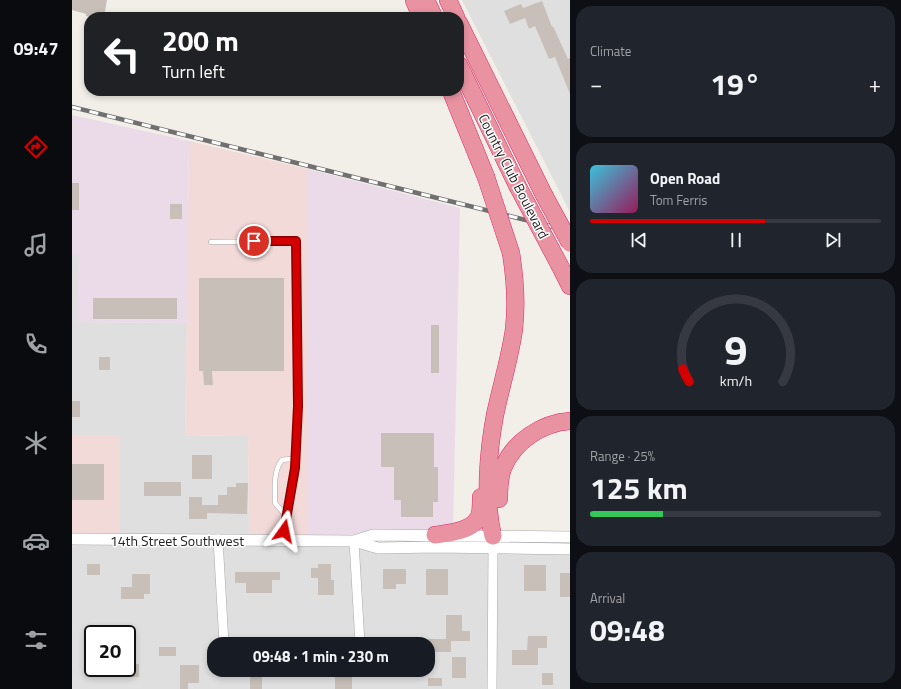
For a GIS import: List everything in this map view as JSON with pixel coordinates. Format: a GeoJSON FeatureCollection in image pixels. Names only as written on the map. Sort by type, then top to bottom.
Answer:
{"type":"FeatureCollection","features":[{"type":"Feature","properties":{"kind":"highway"},"geometry":{"type":"LineString","coordinates":[[414,0],[419,12]]}},
{"type":"Feature","properties":{"kind":"highway"},"geometry":{"type":"LineString","coordinates":[[426,0],[432,12]]}},
{"type":"Feature","properties":{"kind":"highway"},"geometry":{"type":"LineString","coordinates":[[448,0],[454,12]]}},
{"type":"Feature","properties":{"kind":"highway","name":"Country Club Boulevard"},"geometry":{"type":"LineString","coordinates":[[464,33],[544,195],[570,243]]}},
{"type":"Feature","properties":{"kind":"highway","name":"Country Club Boulevard"},"geometry":{"type":"LineString","coordinates":[[464,75],[517,185],[570,286]]}},
{"type":"Feature","properties":{"kind":"highway"},"geometry":{"type":"LineString","coordinates":[[453,96],[486,177],[511,253],[515,279],[516,302],[514,328],[495,416],[489,468],[489,519],[493,542]]}},
{"type":"Feature","properties":{"kind":"highway"},"geometry":{"type":"LineString","coordinates":[[493,542],[499,519],[500,482],[502,469],[508,458],[528,436],[558,422],[570,420]]}},
{"type":"Feature","properties":{"kind":"highway"},"geometry":{"type":"LineString","coordinates":[[435,535],[453,533],[466,528],[480,515],[484,469],[491,446]]}},
{"type":"Feature","properties":{"kind":"street","name":"14th Street Southwest"},"geometry":{"type":"LineString","coordinates":[[354,541],[373,535],[435,535],[570,549]]}},
{"type":"Feature","properties":{"kind":"street","name":"14th Street Southwest"},"geometry":{"type":"LineString","coordinates":[[72,539],[354,541],[378,548],[435,547],[570,537]]}},
{"type":"Feature","properties":{"kind":"street"},"geometry":{"type":"LineString","coordinates":[[218,540],[224,637]]}},
{"type":"Feature","properties":{"kind":"street"},"geometry":{"type":"LineString","coordinates":[[354,541],[360,637]]}},
{"type":"Feature","properties":{"kind":"street"},"geometry":{"type":"LineString","coordinates":[[492,689],[493,542]]}},
{"type":"Feature","properties":{"kind":"lane"},"geometry":{"type":"LineString","coordinates":[[211,242],[296,241],[298,406],[295,462],[287,517],[281,540]]}},
{"type":"Feature","properties":{"kind":"lane"},"geometry":{"type":"LineString","coordinates":[[287,517],[274,503],[277,472],[279,464],[282,460],[290,459],[295,462]]}},
{"type":"Feature","properties":{"kind":"shaded area"},"geometry":{"type":"Polygon","coordinates":[[[462,0],[570,0],[570,212],[462,0]]]}},
{"type":"Feature","properties":{"kind":"shaded area"},"geometry":{"type":"Polygon","coordinates":[[[72,115],[189,141],[187,323],[77,322],[79,255],[72,255],[72,115]]]}},
{"type":"Feature","properties":{"kind":"shaded area"},"geometry":{"type":"Polygon","coordinates":[[[189,141],[308,169],[308,541],[249,540],[248,435],[185,436],[189,141]]]}},
{"type":"Feature","properties":{"kind":"shaded area"},"geometry":{"type":"Polygon","coordinates":[[[308,169],[460,208],[453,533],[308,541],[308,169]]]}},
{"type":"Feature","properties":{"kind":"shaded area"},"geometry":{"type":"Polygon","coordinates":[[[72,255],[79,255],[78,322],[187,323],[185,436],[248,435],[249,540],[378,548],[570,550],[570,689],[72,689],[72,539],[120,435],[72,435],[72,255]]]}},
{"type":"Feature","properties":{"kind":"shaded area"},"geometry":{"type":"Polygon","coordinates":[[[72,435],[120,435],[120,539],[72,539],[72,435]]]}},
{"type":"Feature","properties":{"kind":"building"},"geometry":{"type":"Polygon","coordinates":[[[72,0],[107,0],[105,12],[84,12],[84,13],[72,10],[72,0]]]}},
{"type":"Feature","properties":{"kind":"building"},"geometry":{"type":"Polygon","coordinates":[[[542,1],[552,27],[553,26],[568,59],[570,58],[570,94],[555,57],[549,59],[535,26],[529,29],[525,18],[510,24],[504,11],[521,4],[523,8],[542,1]]]}},
{"type":"Feature","properties":{"kind":"building"},"geometry":{"type":"Polygon","coordinates":[[[72,183],[79,183],[79,210],[72,210],[72,183]]]}},
{"type":"Feature","properties":{"kind":"building"},"geometry":{"type":"Polygon","coordinates":[[[170,204],[182,204],[182,219],[170,219],[170,204]]]}},
{"type":"Feature","properties":{"kind":"building"},"geometry":{"type":"Polygon","coordinates":[[[199,278],[284,278],[284,371],[212,371],[213,385],[204,385],[203,371],[199,371],[199,278]]]}},
{"type":"Feature","properties":{"kind":"building"},"geometry":{"type":"Polygon","coordinates":[[[93,298],[177,298],[177,319],[93,319],[93,298]]]}},
{"type":"Feature","properties":{"kind":"building"},"geometry":{"type":"Polygon","coordinates":[[[431,325],[439,325],[439,373],[431,373],[431,325]]]}},
{"type":"Feature","properties":{"kind":"building"},"geometry":{"type":"Polygon","coordinates":[[[99,357],[110,357],[110,370],[99,370],[99,357]]]}},
{"type":"Feature","properties":{"kind":"building"},"geometry":{"type":"Polygon","coordinates":[[[72,401],[80,401],[80,417],[72,417],[72,401]]]}},
{"type":"Feature","properties":{"kind":"building"},"geometry":{"type":"Polygon","coordinates":[[[381,433],[434,433],[434,467],[438,467],[438,502],[433,502],[433,517],[401,517],[401,500],[394,500],[394,467],[381,467],[381,433]]]}},
{"type":"Feature","properties":{"kind":"building"},"geometry":{"type":"Polygon","coordinates":[[[192,455],[212,455],[212,479],[192,479],[192,455]]]}},
{"type":"Feature","properties":{"kind":"building"},"geometry":{"type":"Polygon","coordinates":[[[72,464],[104,464],[104,500],[72,500],[72,464]]]}},
{"type":"Feature","properties":{"kind":"building"},"geometry":{"type":"Polygon","coordinates":[[[144,482],[181,482],[181,496],[144,496],[144,482]]]}},
{"type":"Feature","properties":{"kind":"building"},"geometry":{"type":"Polygon","coordinates":[[[236,483],[248,483],[247,514],[207,513],[207,519],[189,519],[189,497],[202,497],[202,505],[218,505],[218,495],[227,495],[227,487],[236,487],[236,483]]]}},
{"type":"Feature","properties":{"kind":"building"},"geometry":{"type":"Polygon","coordinates":[[[87,564],[100,564],[100,575],[87,575],[87,564]]]}},
{"type":"Feature","properties":{"kind":"building"},"geometry":{"type":"Polygon","coordinates":[[[318,564],[331,564],[331,580],[334,580],[334,595],[318,595],[318,578],[311,578],[311,568],[318,568],[318,564]]]}},
{"type":"Feature","properties":{"kind":"building"},"geometry":{"type":"Polygon","coordinates":[[[524,565],[546,565],[546,591],[524,591],[524,565]]]}},
{"type":"Feature","properties":{"kind":"building"},"geometry":{"type":"Polygon","coordinates":[[[383,569],[406,569],[406,584],[396,584],[396,589],[383,589],[383,569]]]}},
{"type":"Feature","properties":{"kind":"building"},"geometry":{"type":"Polygon","coordinates":[[[426,569],[448,569],[448,595],[426,595],[426,569]]]}},
{"type":"Feature","properties":{"kind":"building"},"geometry":{"type":"Polygon","coordinates":[[[235,572],[280,572],[280,580],[272,580],[272,593],[246,593],[246,583],[235,583],[235,572]]]}},
{"type":"Feature","properties":{"kind":"building"},"geometry":{"type":"Polygon","coordinates":[[[560,573],[570,573],[570,597],[560,597],[560,573]]]}},
{"type":"Feature","properties":{"kind":"building"},"geometry":{"type":"Polygon","coordinates":[[[132,574],[150,574],[150,594],[144,594],[144,599],[121,599],[121,587],[132,587],[132,574]]]}},
{"type":"Feature","properties":{"kind":"building"},"geometry":{"type":"Polygon","coordinates":[[[446,615],[462,615],[462,631],[470,631],[470,641],[451,641],[451,652],[435,652],[435,639],[446,639],[446,615]]]}},
{"type":"Feature","properties":{"kind":"building"},"geometry":{"type":"Polygon","coordinates":[[[528,636],[547,636],[547,648],[538,648],[538,665],[512,665],[512,650],[527,650],[528,636]]]}},
{"type":"Feature","properties":{"kind":"building"},"geometry":{"type":"Polygon","coordinates":[[[159,647],[176,647],[176,656],[159,656],[159,647]]]}},
{"type":"Feature","properties":{"kind":"building"},"geometry":{"type":"Polygon","coordinates":[[[452,657],[466,657],[466,678],[452,678],[452,657]]]}},
{"type":"Feature","properties":{"kind":"building"},"geometry":{"type":"Polygon","coordinates":[[[136,664],[139,664],[139,677],[136,677],[136,664]]]}},
{"type":"Feature","properties":{"kind":"building"},"geometry":{"type":"Polygon","coordinates":[[[180,665],[199,665],[199,683],[188,683],[188,689],[180,689],[180,665]]]}},
{"type":"Feature","properties":{"kind":"building"},"geometry":{"type":"Polygon","coordinates":[[[542,673],[553,673],[553,685],[542,685],[542,673]]]}},
{"type":"Feature","properties":{"kind":"building"},"geometry":{"type":"Polygon","coordinates":[[[250,677],[262,677],[262,689],[250,689],[250,677]]]}},
{"type":"Feature","properties":{"kind":"building"},"geometry":{"type":"Polygon","coordinates":[[[335,677],[352,677],[352,689],[335,689],[335,677]]]}},
{"type":"Feature","properties":{"kind":"building"},"geometry":{"type":"Polygon","coordinates":[[[428,678],[442,678],[442,686],[428,686],[428,678]]]}},
{"type":"Feature","properties":{"kind":"railway"},"geometry":{"type":"LineString","coordinates":[[72,107],[570,231]]}},
{"type":"Feature","properties":{"kind":"route"},"geometry":{"type":"LineString","coordinates":[[254,241],[296,241],[298,406],[295,468],[284,531]]}}]}
